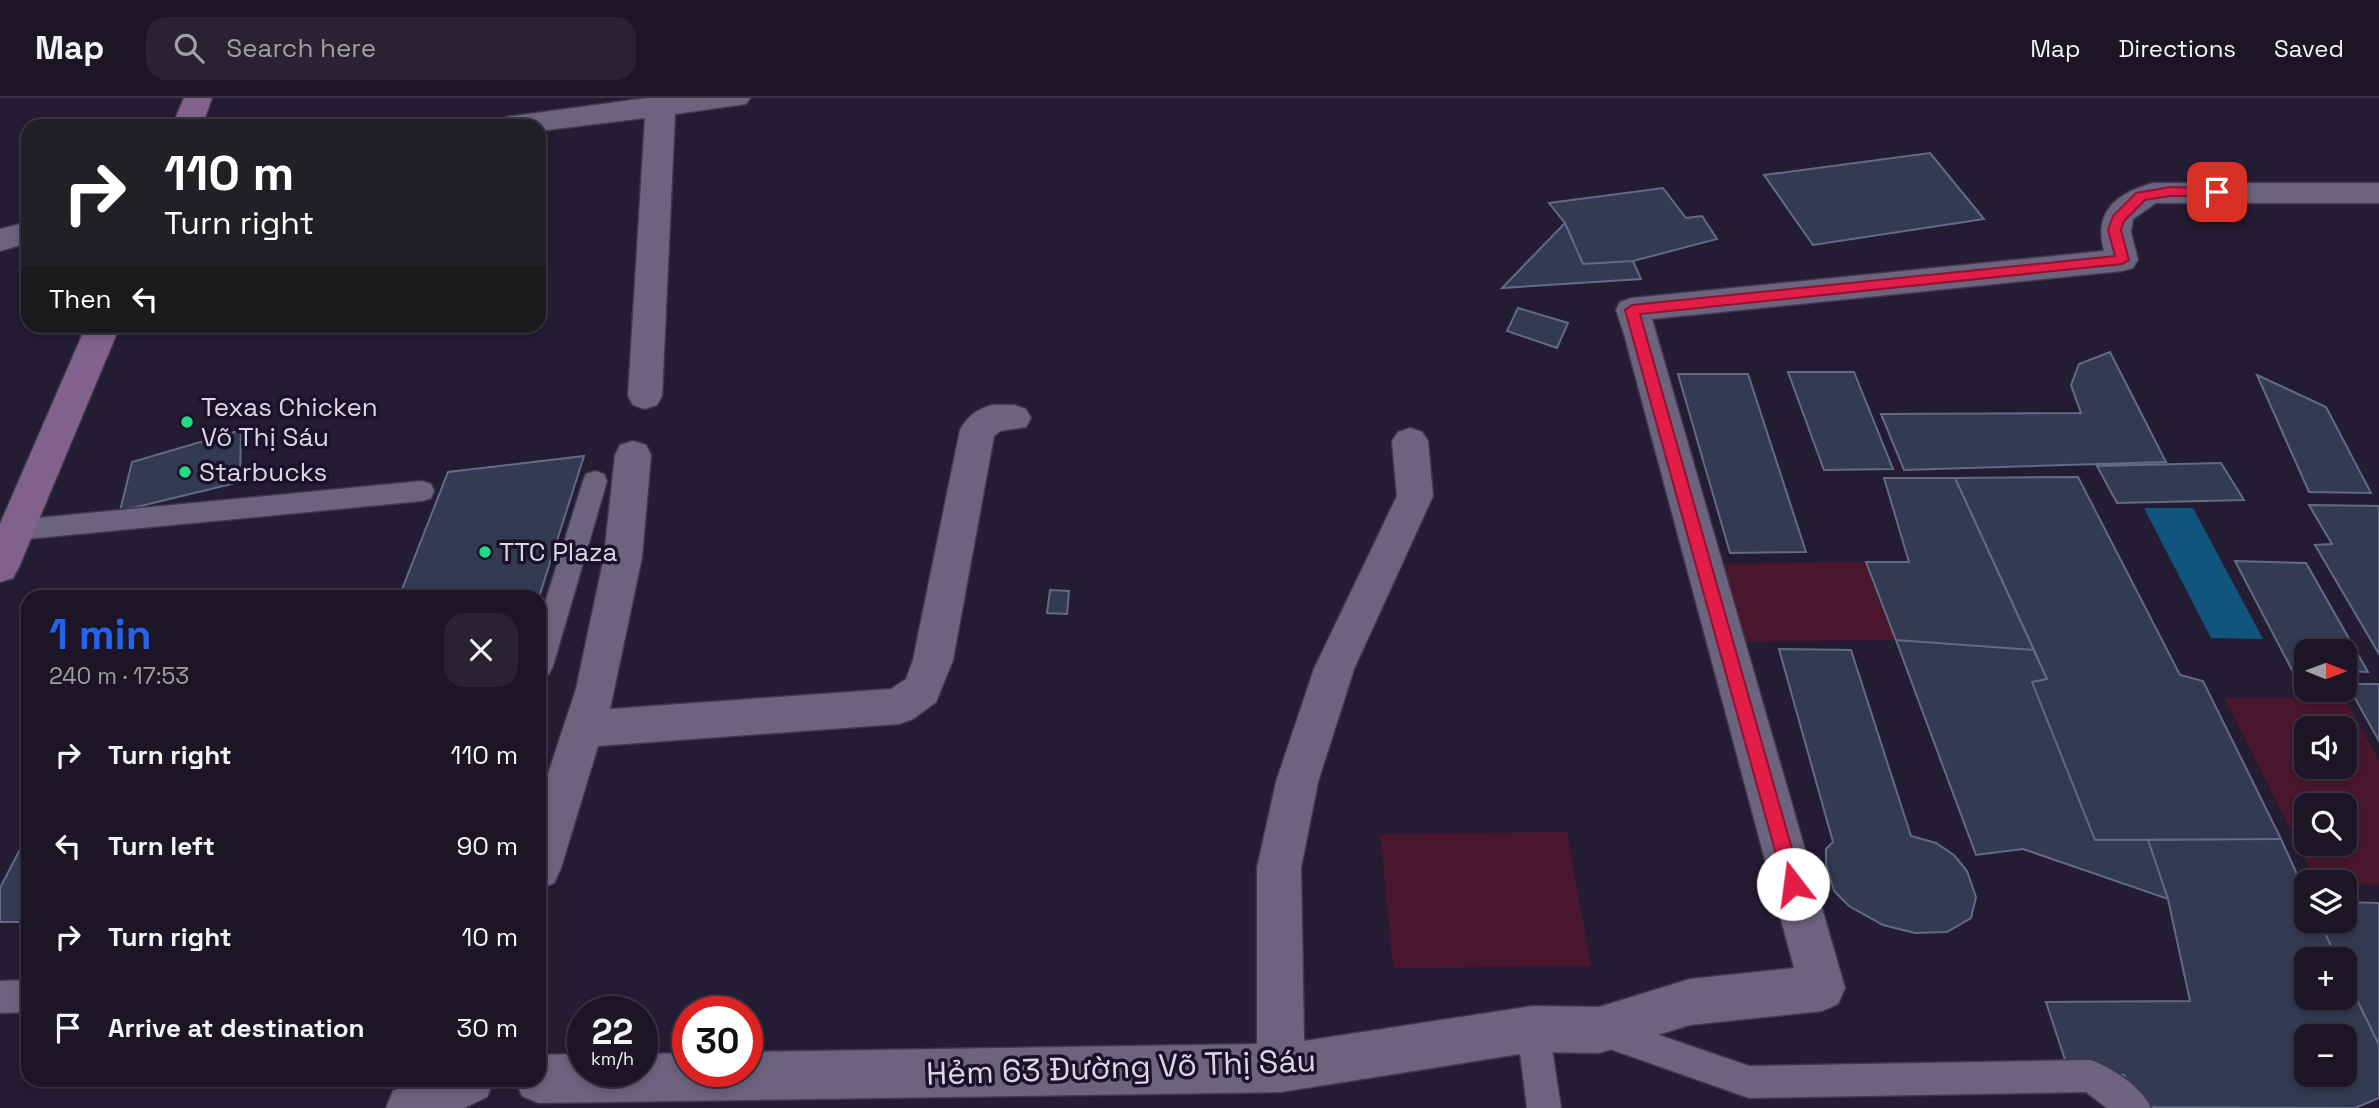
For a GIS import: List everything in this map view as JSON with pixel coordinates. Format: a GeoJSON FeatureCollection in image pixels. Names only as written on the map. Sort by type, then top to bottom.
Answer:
{"type":"FeatureCollection","features":[{"type":"Feature","properties":{"kind":"main road"},"geometry":{"type":"LineString","coordinates":[[190,119],[198,98]]}},
{"type":"Feature","properties":{"kind":"main road"},"geometry":{"type":"LineString","coordinates":[[0,567],[100,333]]}},
{"type":"Feature","properties":{"kind":"street"},"geometry":{"type":"LineString","coordinates":[[546,120],[661,103],[736,98]]}},
{"type":"Feature","properties":{"kind":"street"},"geometry":{"type":"LineString","coordinates":[[645,396],[661,103]]}},
{"type":"Feature","properties":{"kind":"street","name":"Hẻm 63 Đường Võ Thị Sáu"},"geometry":{"type":"LineString","coordinates":[[546,1079],[1281,1068],[1533,1029],[1599,1030],[1690,1002],[1822,988],[1632,310],[2122,260],[2115,230],[2118,219],[2141,196],[2153,193],[2379,193]]}},
{"type":"Feature","properties":{"kind":"street"},"geometry":{"type":"LineString","coordinates":[[0,240],[21,234]]}},
{"type":"Feature","properties":{"kind":"street"},"geometry":{"type":"LineString","coordinates":[[584,729],[899,706],[922,690],[933,660],[978,430],[992,418],[1014,418]]}},
{"type":"Feature","properties":{"kind":"street"},"geometry":{"type":"LineString","coordinates":[[1281,1068],[1279,868],[1297,782],[1334,670],[1415,496],[1410,441]]}},
{"type":"Feature","properties":{"kind":"street"},"geometry":{"type":"LineString","coordinates":[[546,846],[584,729],[622,557],[633,455]]}},
{"type":"Feature","properties":{"kind":"street"},"geometry":{"type":"LineString","coordinates":[[410,1108],[454,1087]]}},
{"type":"Feature","properties":{"kind":"street"},"geometry":{"type":"LineString","coordinates":[[458,1108],[466,1087]]}},
{"type":"Feature","properties":{"kind":"lane"},"geometry":{"type":"LineString","coordinates":[[546,643],[595,481]]}},
{"type":"Feature","properties":{"kind":"lane"},"geometry":{"type":"LineString","coordinates":[[16,530],[422,491]]}},
{"type":"Feature","properties":{"kind":"lane"},"geometry":{"type":"LineString","coordinates":[[0,997],[21,996]]}},
{"type":"Feature","properties":{"kind":"lane"},"geometry":{"type":"LineString","coordinates":[[1533,1029],[1544,1108]]}},
{"type":"Feature","properties":{"kind":"lane"},"geometry":{"type":"LineString","coordinates":[[1599,1030],[1749,1082],[2091,1076],[2134,1108]]}},
{"type":"Feature","properties":{"kind":"shaded area"},"geometry":{"type":"Polygon","coordinates":[[[1866,562],[1896,640],[1746,642],[1722,564],[1866,562]]]}},
{"type":"Feature","properties":{"kind":"shaded area"},"geometry":{"type":"Polygon","coordinates":[[[2224,698],[2294,698],[2294,702],[2346,702],[2354,716],[2294,716],[2294,779],[2357,779],[2357,721],[2379,760],[2379,885],[2357,884],[2357,870],[2311,870],[2304,856],[2357,856],[2357,793],[2294,793],[2294,836],[2224,698]]]}},
{"type":"Feature","properties":{"kind":"shaded area"},"geometry":{"type":"Polygon","coordinates":[[[1567,832],[1591,966],[1393,968],[1380,834],[1567,832]]]}},
{"type":"Feature","properties":{"kind":"water"},"geometry":{"type":"Polygon","coordinates":[[[2144,508],[2193,508],[2263,639],[2211,638],[2144,508]]]}},
{"type":"Feature","properties":{"kind":"building"},"geometry":{"type":"Polygon","coordinates":[[[1930,153],[1984,219],[1813,245],[1764,175],[1930,153]]]}},
{"type":"Feature","properties":{"kind":"building"},"geometry":{"type":"Polygon","coordinates":[[[1663,188],[1686,218],[1702,216],[1717,239],[1633,261],[1583,264],[1565,223],[1549,203],[1663,188]]]}},
{"type":"Feature","properties":{"kind":"building"},"geometry":{"type":"Polygon","coordinates":[[[1565,223],[1583,264],[1633,261],[1641,279],[1502,288],[1565,223]]]}},
{"type":"Feature","properties":{"kind":"building"},"geometry":{"type":"Polygon","coordinates":[[[1518,308],[1568,323],[1557,348],[1507,331],[1518,308]]]}},
{"type":"Feature","properties":{"kind":"building"},"geometry":{"type":"Polygon","coordinates":[[[2110,352],[2166,462],[1904,470],[1881,414],[2081,413],[2071,385],[2079,364],[2110,352]]]}},
{"type":"Feature","properties":{"kind":"building"},"geometry":{"type":"Polygon","coordinates":[[[1788,372],[1854,372],[1893,469],[1824,470],[1788,372]]]}},
{"type":"Feature","properties":{"kind":"building"},"geometry":{"type":"Polygon","coordinates":[[[1678,374],[1748,374],[1806,552],[1730,553],[1678,374]]]}},
{"type":"Feature","properties":{"kind":"building"},"geometry":{"type":"Polygon","coordinates":[[[2257,375],[2326,407],[2371,493],[2309,492],[2257,375]]]}},
{"type":"Feature","properties":{"kind":"building","name":"Starbucks"},"geometry":{"type":"Polygon","coordinates":[[[241,430],[240,482],[120,511],[132,462],[241,430]]]}},
{"type":"Feature","properties":{"kind":"building","name":"TTC Plaza"},"geometry":{"type":"Polygon","coordinates":[[[584,456],[541,590],[402,590],[448,472],[584,456]]]}},
{"type":"Feature","properties":{"kind":"building"},"geometry":{"type":"Polygon","coordinates":[[[2221,463],[2244,500],[2117,503],[2097,466],[2221,463]]]}},
{"type":"Feature","properties":{"kind":"building"},"geometry":{"type":"Polygon","coordinates":[[[2078,477],[2180,675],[2203,681],[2281,839],[2095,840],[2032,682],[2047,679],[1955,478],[2078,477]]]}},
{"type":"Feature","properties":{"kind":"building"},"geometry":{"type":"Polygon","coordinates":[[[1884,478],[1955,478],[2034,650],[1896,640],[1866,562],[1909,562],[1884,478]]]}},
{"type":"Feature","properties":{"kind":"building"},"geometry":{"type":"Polygon","coordinates":[[[2309,505],[2379,508],[2379,654],[2315,545],[2332,544],[2309,505]]]}},
{"type":"Feature","properties":{"kind":"building"},"geometry":{"type":"Polygon","coordinates":[[[2235,561],[2306,563],[2349,639],[2294,639],[2292,670],[2235,561]]]}},
{"type":"Feature","properties":{"kind":"building"},"geometry":{"type":"Polygon","coordinates":[[[1050,590],[1069,591],[1067,614],[1047,613],[1050,590]]]}},
{"type":"Feature","properties":{"kind":"building"},"geometry":{"type":"Polygon","coordinates":[[[1896,640],[2034,650],[2047,679],[2032,682],[2095,840],[2148,840],[2168,899],[2023,849],[1976,855],[1896,640]]]}},
{"type":"Feature","properties":{"kind":"building"},"geometry":{"type":"Polygon","coordinates":[[[1779,649],[1851,650],[1911,836],[1936,843],[1954,855],[1967,871],[1976,897],[1971,918],[1947,932],[1915,933],[1883,925],[1849,906],[1834,891],[1826,864],[1826,849],[1833,842],[1779,649]]]}},
{"type":"Feature","properties":{"kind":"building"},"geometry":{"type":"Polygon","coordinates":[[[2357,653],[2368,672],[2357,672],[2357,653]]]}},
{"type":"Feature","properties":{"kind":"building"},"geometry":{"type":"Polygon","coordinates":[[[2357,684],[2379,684],[2379,741],[2357,702],[2357,684]]]}},
{"type":"Feature","properties":{"kind":"building"},"geometry":{"type":"Polygon","coordinates":[[[2281,839],[2295,870],[2294,933],[2325,933],[2331,947],[2294,947],[2294,1010],[2357,1010],[2357,1000],[2379,1045],[2379,1098],[2355,1108],[2140,1107],[2124,1075],[2069,1072],[2046,1002],[2190,1001],[2168,899],[2148,840],[2281,839]]]}},
{"type":"Feature","properties":{"kind":"building"},"geometry":{"type":"Polygon","coordinates":[[[21,848],[21,922],[0,922],[0,888],[21,848]]]}},
{"type":"Feature","properties":{"kind":"building"},"geometry":{"type":"Polygon","coordinates":[[[2357,902],[2379,903],[2379,1045],[2357,1000],[2357,947],[2331,947],[2325,933],[2357,933],[2357,902]]]}},
{"type":"Feature","properties":{"kind":"place","name":"Texas Chicken Võ Thị Sáu"},"geometry":{"type":"Point","coordinates":[187,422]}},
{"type":"Feature","properties":{"kind":"place","name":"Starbucks"},"geometry":{"type":"Point","coordinates":[185,472]}},
{"type":"Feature","properties":{"kind":"place","name":"TTC Plaza"},"geometry":{"type":"Point","coordinates":[485,552]}},
{"type":"Feature","properties":{"kind":"route"},"geometry":{"type":"LineString","coordinates":[[1793,884],[1641,334],[1632,310],[2122,260],[2115,230],[2118,219],[2141,196],[2170,191],[2217,192]]}}]}
